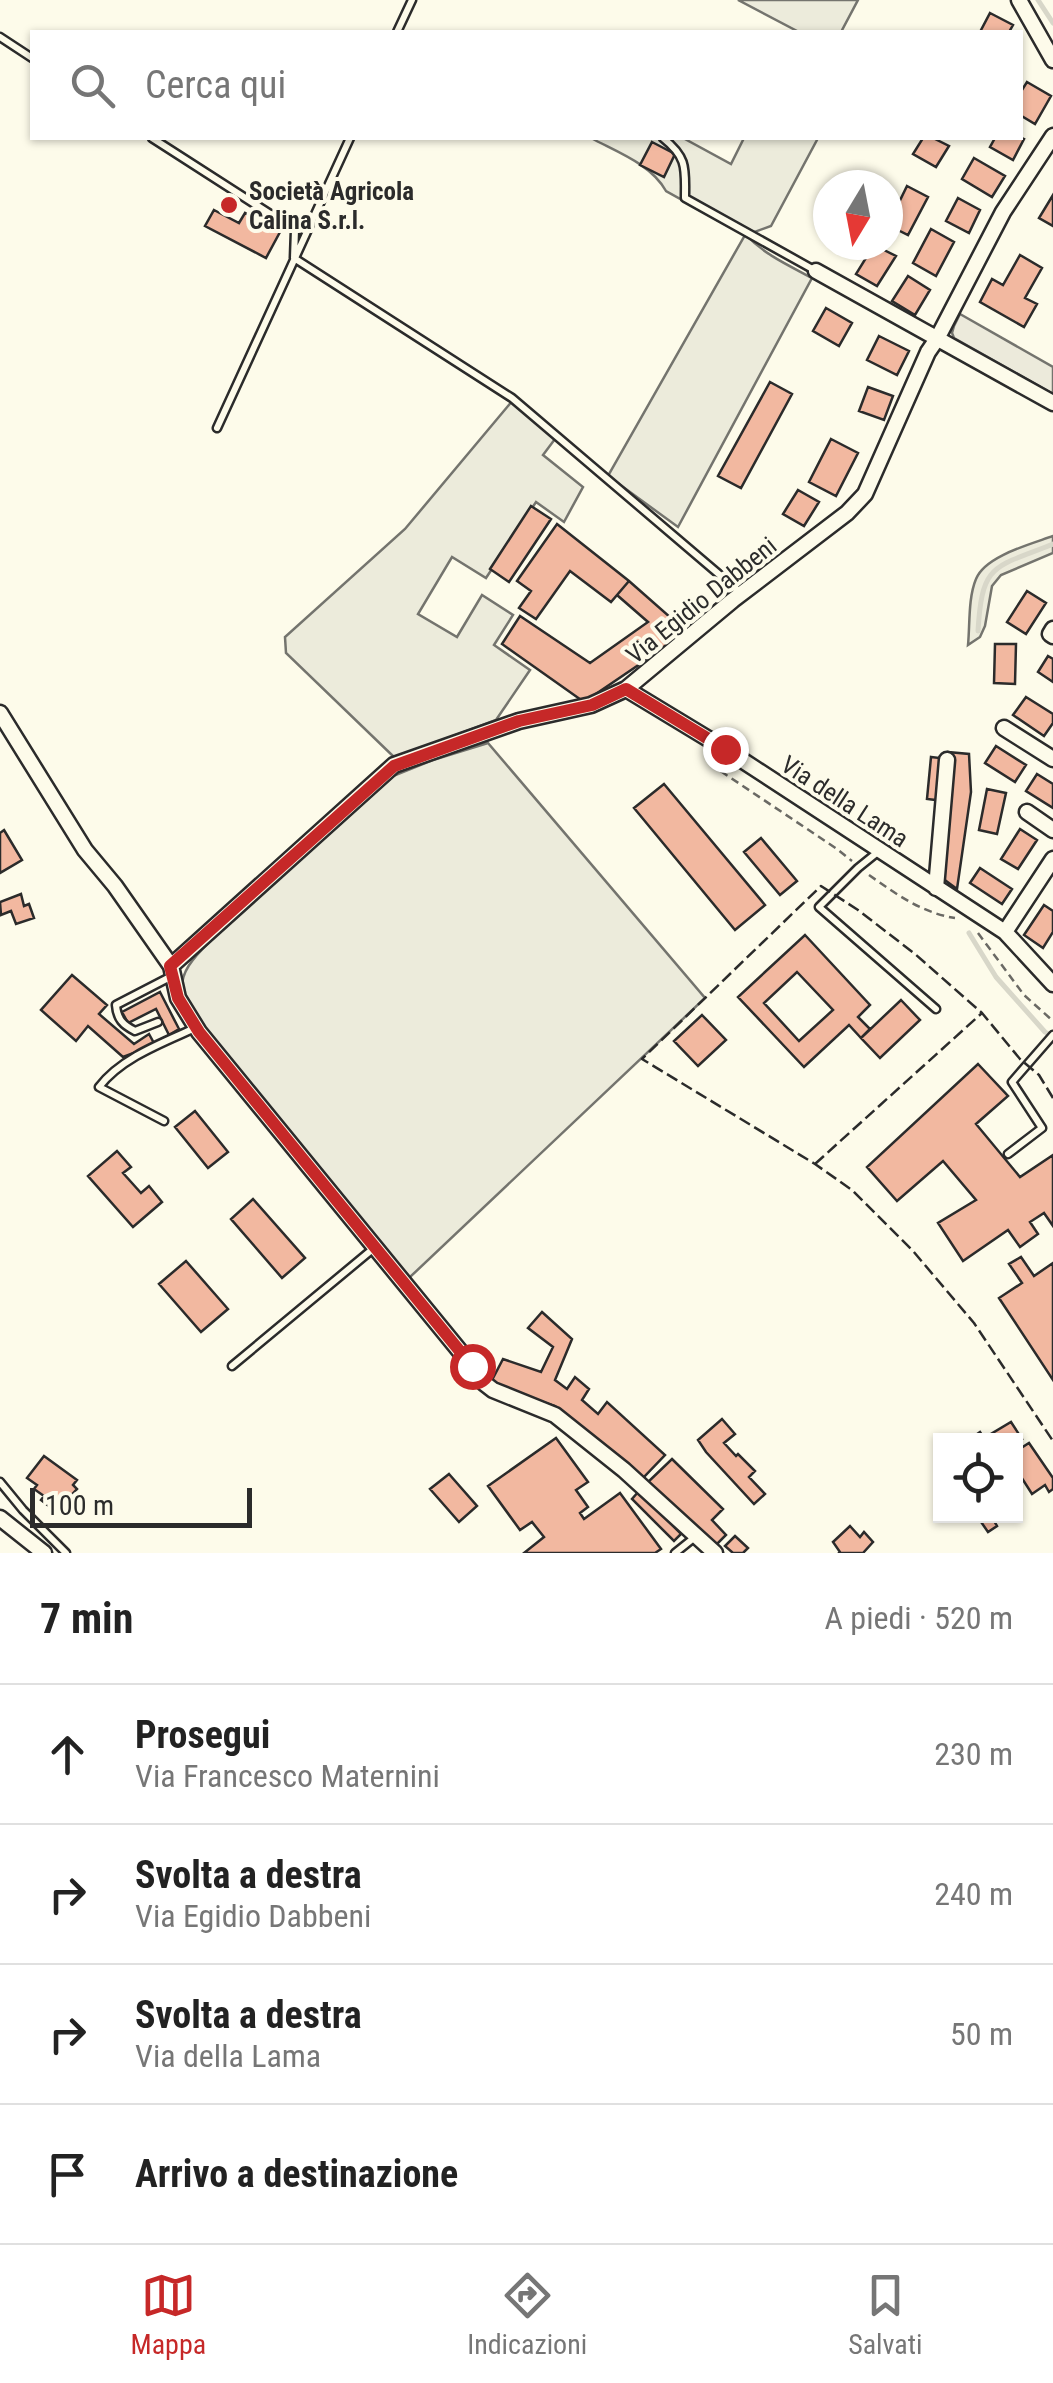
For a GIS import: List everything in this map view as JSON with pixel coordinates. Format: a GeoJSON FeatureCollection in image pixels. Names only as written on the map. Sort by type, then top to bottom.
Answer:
{"type":"FeatureCollection","features":[{"type":"Feature","properties":{"kind":"street"},"geometry":{"type":"LineString","coordinates":[[1019,0],[1053,60]]}},
{"type":"Feature","properties":{"kind":"street","name":"Via Egidio Dabbeni"},"geometry":{"type":"LineString","coordinates":[[172,971],[394,766],[519,721],[592,705],[626,689],[847,513],[864,494],[928,352],[1003,212],[1053,136]]}},
{"type":"Feature","properties":{"kind":"street"},"geometry":{"type":"LineString","coordinates":[[816,271],[938,339],[967,350],[1053,403]]}},
{"type":"Feature","properties":{"kind":"street","name":"Via della Lama"},"geometry":{"type":"LineString","coordinates":[[626,689],[1005,932],[1053,984]]}},
{"type":"Feature","properties":{"kind":"street"},"geometry":{"type":"LineString","coordinates":[[0,713],[86,850],[172,971],[178,998],[196,1027],[484,1384],[555,1415],[624,1470],[704,1546]]}},
{"type":"Feature","properties":{"kind":"street"},"geometry":{"type":"LineString","coordinates":[[1004,728],[1053,759]]}},
{"type":"Feature","properties":{"kind":"street","name":"Via della Lama"},"geometry":{"type":"LineString","coordinates":[[936,888],[947,760]]}},
{"type":"Feature","properties":{"kind":"street"},"geometry":{"type":"LineString","coordinates":[[1027,812],[1053,830]]}},
{"type":"Feature","properties":{"kind":"street"},"geometry":{"type":"LineString","coordinates":[[1005,932],[1053,859]]}},
{"type":"Feature","properties":{"kind":"street"},"geometry":{"type":"LineString","coordinates":[[0,1518],[44,1553]]}},
{"type":"Feature","properties":{"kind":"lane"},"geometry":{"type":"LineString","coordinates":[[399,30],[412,0]]}},
{"type":"Feature","properties":{"kind":"lane"},"geometry":{"type":"LineString","coordinates":[[0,36],[30,57]]}},
{"type":"Feature","properties":{"kind":"lane"},"geometry":{"type":"LineString","coordinates":[[155,140],[294,230],[294,258]]}},
{"type":"Feature","properties":{"kind":"lane"},"geometry":{"type":"LineString","coordinates":[[217,428],[349,140]]}},
{"type":"Feature","properties":{"kind":"lane"},"geometry":{"type":"LineString","coordinates":[[666,140],[683,159],[685,198],[816,271]]}},
{"type":"Feature","properties":{"kind":"lane"},"geometry":{"type":"LineString","coordinates":[[294,258],[512,398],[742,594]]}},
{"type":"Feature","properties":{"kind":"lane"},"geometry":{"type":"LineString","coordinates":[[880,851],[819,907],[936,1009]]}},
{"type":"Feature","properties":{"kind":"lane"},"geometry":{"type":"LineString","coordinates":[[158,1022],[135,1031],[124,1026],[116,1006],[172,971]]}},
{"type":"Feature","properties":{"kind":"lane"},"geometry":{"type":"LineString","coordinates":[[164,1121],[99,1087],[130,1060],[196,1027]]}},
{"type":"Feature","properties":{"kind":"lane"},"geometry":{"type":"LineString","coordinates":[[1008,1154],[1042,1128],[1012,1082],[1053,1036]]}},
{"type":"Feature","properties":{"kind":"lane"},"geometry":{"type":"LineString","coordinates":[[232,1366],[375,1247]]}},
{"type":"Feature","properties":{"kind":"lane"},"geometry":{"type":"LineString","coordinates":[[0,1482],[66,1553]]}},
{"type":"Feature","properties":{"kind":"lane"},"geometry":{"type":"LineString","coordinates":[[675,1553],[704,1546]]}},
{"type":"Feature","properties":{"kind":"path"},"geometry":{"type":"LineString","coordinates":[[725,749],[713,766],[915,905],[936,915],[957,918]]}},
{"type":"Feature","properties":{"kind":"path"},"geometry":{"type":"LineString","coordinates":[[971,925],[1024,994],[1053,1021]]}},
{"type":"Feature","properties":{"kind":"shaded area"},"geometry":{"type":"Polygon","coordinates":[[[738,0],[858,0],[842,30],[795,30],[738,0]]]}},
{"type":"Feature","properties":{"kind":"shaded area"},"geometry":{"type":"Polygon","coordinates":[[[595,140],[687,140],[731,164],[743,140],[817,140],[771,226],[746,235],[769,254],[812,278],[678,527],[608,476],[745,235],[666,191],[652,173],[595,140]]]}},
{"type":"Feature","properties":{"kind":"shaded area"},"geometry":{"type":"Polygon","coordinates":[[[960,314],[1053,367],[1053,394],[954,338],[952,333],[960,314]]]}},
{"type":"Feature","properties":{"kind":"shaded area"},"geometry":{"type":"Polygon","coordinates":[[[513,400],[555,439],[543,455],[583,487],[564,522],[536,502],[486,578],[452,557],[418,614],[457,637],[482,595],[513,615],[494,645],[530,670],[496,720],[395,758],[286,653],[285,637],[405,529],[513,400]]]}},
{"type":"Feature","properties":{"kind":"shaded area"},"geometry":{"type":"Polygon","coordinates":[[[1053,536],[1053,553],[1001,575],[992,586],[985,626],[980,637],[968,645],[972,595],[981,571],[1010,552],[1053,536]]]}},
{"type":"Feature","properties":{"kind":"shaded area"},"geometry":{"type":"Polygon","coordinates":[[[488,743],[705,998],[409,1278],[193,1012],[184,999],[183,977],[218,933],[393,776],[488,743]]]}},
{"type":"Feature","properties":{"kind":"building"},"geometry":{"type":"Polygon","coordinates":[[[990,13],[1013,25],[1010,30],[981,30],[990,13]]]}},
{"type":"Feature","properties":{"kind":"building"},"geometry":{"type":"Polygon","coordinates":[[[1027,82],[1051,96],[1035,124],[1023,117],[1023,88],[1027,82]]]}},
{"type":"Feature","properties":{"kind":"building"},"geometry":{"type":"Polygon","coordinates":[[[1024,139],[1013,160],[990,147],[994,140],[1024,139]]]}},
{"type":"Feature","properties":{"kind":"building"},"geometry":{"type":"Polygon","coordinates":[[[922,140],[937,140],[949,146],[936,167],[913,154],[922,140]]]}},
{"type":"Feature","properties":{"kind":"building"},"geometry":{"type":"Polygon","coordinates":[[[652,142],[675,154],[664,177],[640,165],[652,142]]]}},
{"type":"Feature","properties":{"kind":"building"},"geometry":{"type":"Polygon","coordinates":[[[974,158],[1005,176],[992,197],[962,179],[974,158]]]}},
{"type":"Feature","properties":{"kind":"building"},"geometry":{"type":"Polygon","coordinates":[[[907,186],[928,197],[908,235],[903,232],[903,194],[907,186]]]}},
{"type":"Feature","properties":{"kind":"building"},"geometry":{"type":"Polygon","coordinates":[[[1053,195],[1053,226],[1039,218],[1053,195]]]}},
{"type":"Feature","properties":{"kind":"building"},"geometry":{"type":"Polygon","coordinates":[[[958,198],[980,210],[969,233],[946,221],[958,198]]]}},
{"type":"Feature","properties":{"kind":"building"},"geometry":{"type":"Polygon","coordinates":[[[214,210],[239,223],[245,213],[280,232],[266,258],[205,226],[214,210]]]}},
{"type":"Feature","properties":{"kind":"building"},"geometry":{"type":"Polygon","coordinates":[[[931,229],[954,242],[936,276],[913,263],[931,229]]]}},
{"type":"Feature","properties":{"kind":"building"},"geometry":{"type":"Polygon","coordinates":[[[1020,255],[1042,268],[1025,298],[1037,304],[1024,327],[980,302],[992,279],[1003,285],[1020,255]]]}},
{"type":"Feature","properties":{"kind":"building"},"geometry":{"type":"Polygon","coordinates":[[[865,260],[893,260],[877,286],[856,274],[865,260]]]}},
{"type":"Feature","properties":{"kind":"building"},"geometry":{"type":"Polygon","coordinates":[[[908,276],[930,290],[915,315],[892,301],[908,276]]]}},
{"type":"Feature","properties":{"kind":"building"},"geometry":{"type":"Polygon","coordinates":[[[826,308],[852,323],[839,346],[813,331],[826,308]]]}},
{"type":"Feature","properties":{"kind":"building"},"geometry":{"type":"Polygon","coordinates":[[[879,336],[909,351],[897,375],[867,360],[879,336]]]}},
{"type":"Feature","properties":{"kind":"building"},"geometry":{"type":"Polygon","coordinates":[[[770,382],[792,394],[741,488],[718,476],[770,382]]]}},
{"type":"Feature","properties":{"kind":"building"},"geometry":{"type":"Polygon","coordinates":[[[868,387],[893,396],[884,420],[859,411],[868,387]]]}},
{"type":"Feature","properties":{"kind":"building"},"geometry":{"type":"Polygon","coordinates":[[[831,439],[858,453],[836,496],[809,482],[831,439]]]}},
{"type":"Feature","properties":{"kind":"building"},"geometry":{"type":"Polygon","coordinates":[[[798,490],[819,502],[804,526],[783,514],[798,490]]]}},
{"type":"Feature","properties":{"kind":"building"},"geometry":{"type":"Polygon","coordinates":[[[531,506],[551,519],[509,582],[490,569],[531,506]]]}},
{"type":"Feature","properties":{"kind":"building"},"geometry":{"type":"Polygon","coordinates":[[[557,524],[629,581],[611,602],[570,571],[536,619],[519,608],[531,591],[517,581],[557,524]]]}},
{"type":"Feature","properties":{"kind":"building"},"geometry":{"type":"Polygon","coordinates":[[[629,581],[687,632],[584,702],[502,644],[520,616],[590,663],[648,622],[617,595],[629,581]]]}},
{"type":"Feature","properties":{"kind":"building"},"geometry":{"type":"Polygon","coordinates":[[[1027,591],[1046,603],[1026,634],[1007,622],[1027,591]]]}},
{"type":"Feature","properties":{"kind":"building"},"geometry":{"type":"Polygon","coordinates":[[[995,644],[1016,644],[1015,684],[994,683],[995,644]]]}},
{"type":"Feature","properties":{"kind":"building"},"geometry":{"type":"Polygon","coordinates":[[[1048,656],[1053,659],[1053,682],[1038,672],[1048,656]]]}},
{"type":"Feature","properties":{"kind":"building"},"geometry":{"type":"Polygon","coordinates":[[[1026,697],[1053,714],[1053,723],[1044,736],[1013,715],[1026,697]]]}},
{"type":"Feature","properties":{"kind":"building"},"geometry":{"type":"Polygon","coordinates":[[[996,746],[1026,765],[1015,782],[985,763],[996,746]]]}},
{"type":"Feature","properties":{"kind":"building"},"geometry":{"type":"Polygon","coordinates":[[[948,752],[969,754],[971,792],[957,889],[938,875],[948,752]]]}},
{"type":"Feature","properties":{"kind":"building"},"geometry":{"type":"Polygon","coordinates":[[[931,757],[940,758],[936,800],[927,799],[931,757]]]}},
{"type":"Feature","properties":{"kind":"building"},"geometry":{"type":"Polygon","coordinates":[[[1037,774],[1053,784],[1053,808],[1026,791],[1037,774]]]}},
{"type":"Feature","properties":{"kind":"building"},"geometry":{"type":"Polygon","coordinates":[[[664,784],[765,905],[735,930],[634,808],[664,784]]]}},
{"type":"Feature","properties":{"kind":"building"},"geometry":{"type":"Polygon","coordinates":[[[987,789],[1006,793],[997,834],[979,830],[987,789]]]}},
{"type":"Feature","properties":{"kind":"building"},"geometry":{"type":"Polygon","coordinates":[[[1020,829],[1037,840],[1018,869],[1001,859],[1020,829]]]}},
{"type":"Feature","properties":{"kind":"building"},"geometry":{"type":"Polygon","coordinates":[[[4,830],[22,860],[0,873],[0,833],[4,830]]]}},
{"type":"Feature","properties":{"kind":"building"},"geometry":{"type":"Polygon","coordinates":[[[761,838],[797,881],[780,895],[744,852],[761,838]]]}},
{"type":"Feature","properties":{"kind":"building"},"geometry":{"type":"Polygon","coordinates":[[[980,868],[1012,889],[1002,904],[970,883],[980,868]]]}},
{"type":"Feature","properties":{"kind":"building"},"geometry":{"type":"Polygon","coordinates":[[[21,894],[24,906],[29,904],[34,918],[16,924],[11,911],[1,915],[0,902],[21,894]]]}},
{"type":"Feature","properties":{"kind":"building"},"geometry":{"type":"Polygon","coordinates":[[[1044,905],[1053,911],[1053,932],[1043,948],[1024,935],[1044,905]]]}},
{"type":"Feature","properties":{"kind":"building"},"geometry":{"type":"Polygon","coordinates":[[[805,935],[870,1005],[858,1017],[870,1029],[861,1038],[849,1025],[804,1067],[738,997],[805,935]],[[797,972],[764,1003],[799,1041],[833,1010],[797,972]]]}},
{"type":"Feature","properties":{"kind":"building"},"geometry":{"type":"Polygon","coordinates":[[[72,975],[107,1005],[99,1014],[134,1044],[149,1034],[155,1045],[123,1057],[88,1026],[76,1041],[41,1010],[72,975]]]}},
{"type":"Feature","properties":{"kind":"building"},"geometry":{"type":"Polygon","coordinates":[[[160,992],[179,1029],[169,1035],[156,1009],[128,1023],[122,1012],[160,992]]]}},
{"type":"Feature","properties":{"kind":"building"},"geometry":{"type":"Polygon","coordinates":[[[901,1000],[920,1020],[880,1058],[861,1038],[901,1000]]]}},
{"type":"Feature","properties":{"kind":"building"},"geometry":{"type":"Polygon","coordinates":[[[702,1015],[726,1040],[698,1066],[674,1041],[702,1015]]]}},
{"type":"Feature","properties":{"kind":"building"},"geometry":{"type":"Polygon","coordinates":[[[978,1064],[1008,1096],[976,1124],[1020,1177],[1053,1155],[1053,1226],[1044,1213],[1030,1222],[1038,1234],[1020,1247],[1008,1230],[963,1261],[938,1223],[976,1200],[943,1161],[897,1201],[867,1167],[978,1064]]]}},
{"type":"Feature","properties":{"kind":"building"},"geometry":{"type":"Polygon","coordinates":[[[195,1111],[228,1152],[208,1168],[175,1127],[195,1111]]]}},
{"type":"Feature","properties":{"kind":"building"},"geometry":{"type":"Polygon","coordinates":[[[117,1151],[131,1167],[123,1173],[141,1193],[149,1186],[162,1202],[133,1227],[88,1176],[117,1151]]]}},
{"type":"Feature","properties":{"kind":"building"},"geometry":{"type":"Polygon","coordinates":[[[253,1199],[305,1258],[282,1278],[231,1219],[253,1199]]]}},
{"type":"Feature","properties":{"kind":"building"},"geometry":{"type":"Polygon","coordinates":[[[1021,1257],[1034,1276],[1053,1263],[1053,1380],[999,1298],[1022,1283],[1009,1264],[1021,1257]]]}},
{"type":"Feature","properties":{"kind":"building"},"geometry":{"type":"Polygon","coordinates":[[[186,1261],[228,1309],[201,1332],[159,1284],[186,1261]]]}},
{"type":"Feature","properties":{"kind":"building"},"geometry":{"type":"Polygon","coordinates":[[[542,1312],[572,1339],[555,1380],[567,1389],[575,1377],[589,1389],[582,1400],[598,1414],[607,1402],[665,1455],[642,1479],[555,1406],[490,1384],[503,1359],[541,1372],[553,1347],[528,1328],[542,1312]]]}},
{"type":"Feature","properties":{"kind":"building"},"geometry":{"type":"Polygon","coordinates":[[[722,1419],[735,1434],[724,1443],[755,1471],[749,1477],[765,1494],[754,1504],[698,1440],[722,1419]]]}},
{"type":"Feature","properties":{"kind":"building"},"geometry":{"type":"Polygon","coordinates":[[[1011,1422],[1018,1433],[992,1433],[1011,1422]]]}},
{"type":"Feature","properties":{"kind":"building"},"geometry":{"type":"Polygon","coordinates":[[[556,1438],[588,1482],[576,1490],[588,1507],[580,1513],[584,1519],[620,1493],[661,1549],[655,1553],[524,1553],[544,1537],[532,1522],[520,1530],[488,1486],[556,1438]]]}},
{"type":"Feature","properties":{"kind":"building"},"geometry":{"type":"Polygon","coordinates":[[[1029,1443],[1053,1478],[1053,1489],[1049,1492],[1045,1485],[1032,1494],[1023,1480],[1023,1447],[1029,1443]]]}},
{"type":"Feature","properties":{"kind":"building"},"geometry":{"type":"Polygon","coordinates":[[[44,1456],[77,1480],[73,1485],[77,1489],[59,1508],[41,1500],[44,1496],[34,1489],[37,1485],[27,1478],[44,1456]]]}},
{"type":"Feature","properties":{"kind":"building"},"geometry":{"type":"Polygon","coordinates":[[[672,1459],[723,1509],[712,1520],[726,1535],[715,1546],[647,1483],[672,1459]]]}},
{"type":"Feature","properties":{"kind":"building"},"geometry":{"type":"Polygon","coordinates":[[[449,1474],[477,1506],[459,1522],[430,1489],[449,1474]]]}},
{"type":"Feature","properties":{"kind":"building"},"geometry":{"type":"Polygon","coordinates":[[[639,1491],[681,1534],[674,1541],[632,1499],[639,1491]]]}},
{"type":"Feature","properties":{"kind":"building"},"geometry":{"type":"Polygon","coordinates":[[[982,1523],[995,1523],[997,1526],[988,1532],[982,1523]]]}},
{"type":"Feature","properties":{"kind":"building"},"geometry":{"type":"Polygon","coordinates":[[[850,1526],[860,1537],[864,1532],[873,1542],[863,1553],[839,1553],[833,1542],[850,1526]]]}},
{"type":"Feature","properties":{"kind":"building"},"geometry":{"type":"Polygon","coordinates":[[[735,1536],[748,1548],[743,1553],[733,1553],[725,1546],[735,1536]]]}},
{"type":"Feature","properties":{"kind":"waterway"},"geometry":{"type":"LineString","coordinates":[[1038,0],[1053,23]]}},
{"type":"Feature","properties":{"kind":"waterway"},"geometry":{"type":"LineString","coordinates":[[978,631],[988,579],[1004,564],[1053,544]]}},
{"type":"Feature","properties":{"kind":"waterway"},"geometry":{"type":"LineString","coordinates":[[969,933],[996,977],[1053,1037]]}},
{"type":"Feature","properties":{"kind":"fence"},"geometry":{"type":"LineString","coordinates":[[1053,1098],[1039,1075],[1020,1059],[982,1013],[915,954],[821,886],[642,1059],[852,1190],[913,1251],[974,1323],[1053,1441]]}},
{"type":"Feature","properties":{"kind":"fence"},"geometry":{"type":"LineString","coordinates":[[815,1164],[982,1013]]}},
{"type":"Feature","properties":{"kind":"place","name":"Società Agricola Calina S.r.l."},"geometry":{"type":"Point","coordinates":[229,205]}},
{"type":"Feature","properties":{"kind":"route"},"geometry":{"type":"LineString","coordinates":[[472,1366],[199,1032],[178,998],[170,966],[394,766],[519,721],[592,705],[626,689],[725,749]]}}]}
